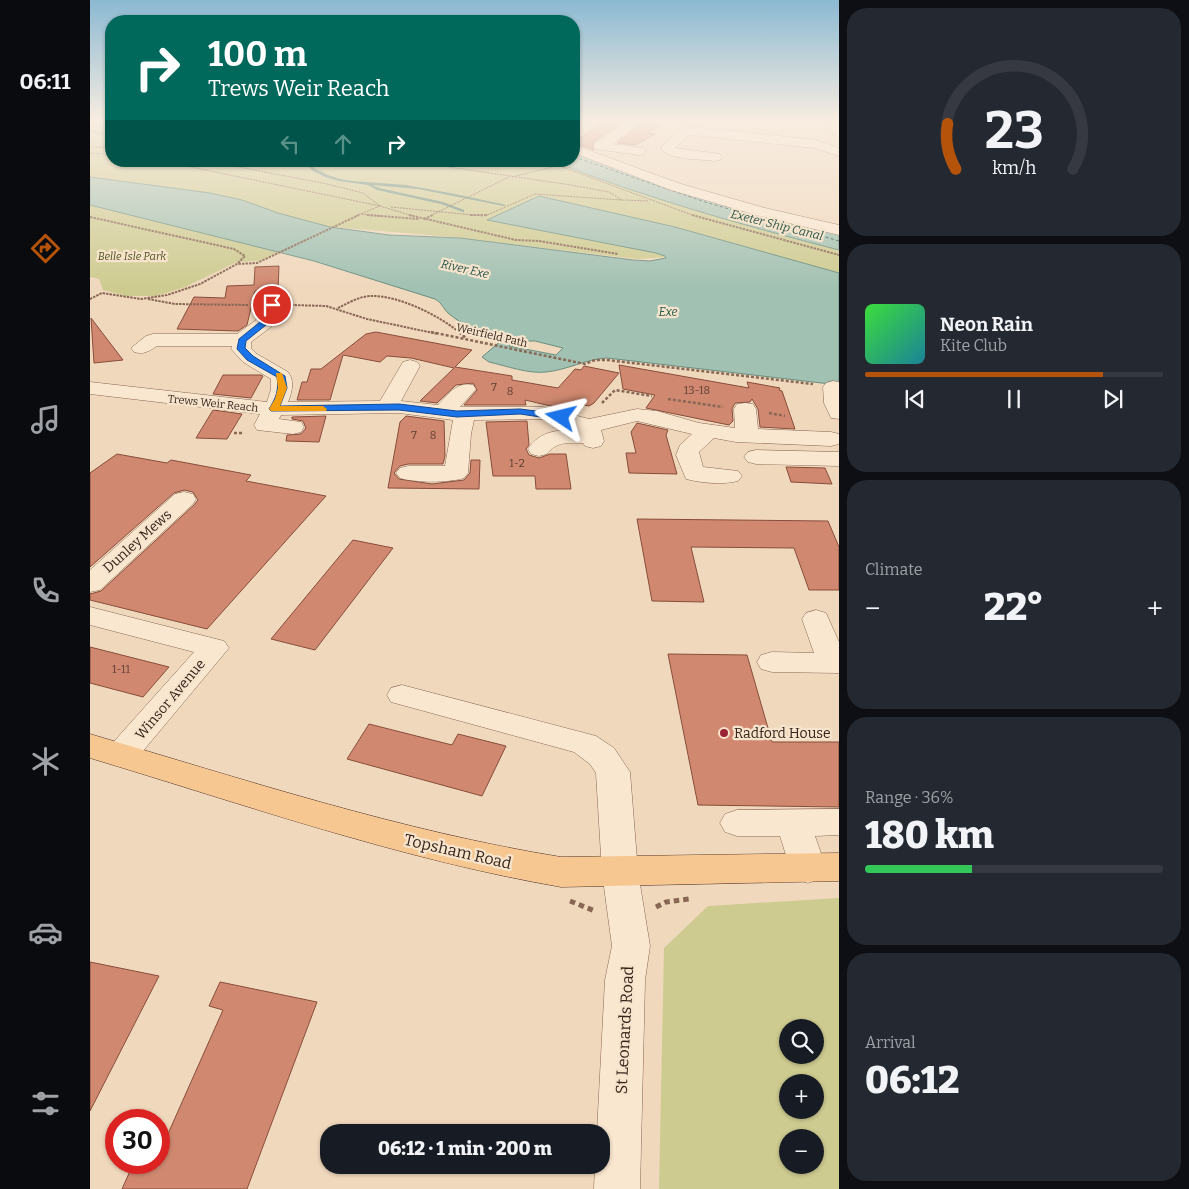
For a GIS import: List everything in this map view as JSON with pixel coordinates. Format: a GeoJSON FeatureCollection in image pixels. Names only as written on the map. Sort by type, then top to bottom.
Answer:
{"type":"FeatureCollection","features":[{"type":"Feature","properties":{"kind":"main road","name":"Topsham Road"},"geometry":{"type":"LineString","coordinates":[[106,750],[336,820],[477,857],[561,872],[824,867]]}},
{"type":"Feature","properties":{"kind":"street"},"geometry":{"type":"LineString","coordinates":[[648,176],[676,187],[761,212],[839,230]]}},
{"type":"Feature","properties":{"kind":"street"},"geometry":{"type":"LineString","coordinates":[[142,340],[242,340],[264,324],[272,305]]}},
{"type":"Feature","properties":{"kind":"street","name":"Trews Weir Reach"},"geometry":{"type":"LineString","coordinates":[[90,388],[274,409],[280,399],[282,388],[281,376],[250,358],[241,349],[242,340]]}},
{"type":"Feature","properties":{"kind":"street"},"geometry":{"type":"LineString","coordinates":[[388,407],[410,366]]}},
{"type":"Feature","properties":{"kind":"street"},"geometry":{"type":"LineString","coordinates":[[408,473],[456,473],[460,434],[454,413],[466,389]]}},
{"type":"Feature","properties":{"kind":"street"},"geometry":{"type":"LineString","coordinates":[[637,415],[633,405],[640,394]]}},
{"type":"Feature","properties":{"kind":"street"},"geometry":{"type":"LineString","coordinates":[[677,424],[691,403]]}},
{"type":"Feature","properties":{"kind":"street"},"geometry":{"type":"LineString","coordinates":[[293,427],[265,425],[274,409],[388,407],[454,413],[543,413],[591,434]]}},
{"type":"Feature","properties":{"kind":"street"},"geometry":{"type":"LineString","coordinates":[[745,409],[747,435]]}},
{"type":"Feature","properties":{"kind":"street"},"geometry":{"type":"LineString","coordinates":[[539,449],[541,444],[549,440],[591,434],[622,417],[637,415],[704,430],[808,439],[835,449]]}},
{"type":"Feature","properties":{"kind":"street"},"geometry":{"type":"LineString","coordinates":[[801,416],[808,439]]}},
{"type":"Feature","properties":{"kind":"street"},"geometry":{"type":"LineString","coordinates":[[704,430],[703,438],[688,450],[687,456],[694,474],[730,476]]}},
{"type":"Feature","properties":{"kind":"street"},"geometry":{"type":"LineString","coordinates":[[756,457],[835,449]]}},
{"type":"Feature","properties":{"kind":"street","name":"Dunley Mews"},"geometry":{"type":"LineString","coordinates":[[90,584],[184,499]]}},
{"type":"Feature","properties":{"kind":"street","name":"Winsor Avenue"},"geometry":{"type":"LineString","coordinates":[[90,616],[214,648],[106,750]]}},
{"type":"Feature","properties":{"kind":"street"},"geometry":{"type":"LineString","coordinates":[[772,662],[836,663],[816,618]]}},
{"type":"Feature","properties":{"kind":"street","name":"St Leonards Road"},"geometry":{"type":"LineString","coordinates":[[402,695],[585,744],[602,756],[612,772],[620,872],[631,946],[625,980],[616,1189]]}},
{"type":"Feature","properties":{"kind":"street"},"geometry":{"type":"LineString","coordinates":[[793,822],[824,867]]}},
{"type":"Feature","properties":{"kind":"street"},"geometry":{"type":"LineString","coordinates":[[738,823],[839,822]]}},
{"type":"Feature","properties":{"kind":"path"},"geometry":{"type":"LineString","coordinates":[[237,176],[380,206],[485,216],[535,194],[651,201]]}},
{"type":"Feature","properties":{"kind":"path"},"geometry":{"type":"LineString","coordinates":[[288,176],[363,193],[380,206]]}},
{"type":"Feature","properties":{"kind":"path"},"geometry":{"type":"LineString","coordinates":[[506,176],[604,191],[622,200]]}},
{"type":"Feature","properties":{"kind":"path"},"geometry":{"type":"LineString","coordinates":[[586,176],[708,220],[839,255]]}},
{"type":"Feature","properties":{"kind":"path"},"geometry":{"type":"LineString","coordinates":[[360,214],[424,219],[509,177]]}},
{"type":"Feature","properties":{"kind":"path"},"geometry":{"type":"LineString","coordinates":[[237,264],[258,263],[380,206]]}},
{"type":"Feature","properties":{"kind":"path"},"geometry":{"type":"LineString","coordinates":[[383,206],[424,219],[516,240],[539,241],[618,254]]}},
{"type":"Feature","properties":{"kind":"path"},"geometry":{"type":"LineString","coordinates":[[90,217],[234,249],[245,256],[237,264],[200,284],[148,299]]}},
{"type":"Feature","properties":{"kind":"path","name":"Weirfield Path"},"geometry":{"type":"LineString","coordinates":[[90,299],[102,293],[175,304],[326,306],[338,308],[367,319],[467,338],[493,346],[585,364],[595,360],[608,360],[836,401]]}},
{"type":"Feature","properties":{"kind":"path"},"geometry":{"type":"LineString","coordinates":[[338,308],[349,302],[370,296],[387,297],[434,316],[467,338]]}},
{"type":"Feature","properties":{"kind":"path"},"geometry":{"type":"LineString","coordinates":[[234,433],[243,434]]}},
{"type":"Feature","properties":{"kind":"green space"},"geometry":{"type":"Polygon","coordinates":[[[90,176],[594,176],[694,210],[839,250],[839,294],[668,257],[637,259],[452,237],[322,226],[90,180],[90,176]]]}},
{"type":"Feature","properties":{"kind":"green space","name":"Belle Isle Park"},"geometry":{"type":"Polygon","coordinates":[[[90,201],[105,208],[221,236],[292,246],[258,261],[237,262],[185,287],[156,296],[126,296],[103,290],[99,279],[90,277],[90,201]]]}},
{"type":"Feature","properties":{"kind":"green space"},"geometry":{"type":"Polygon","coordinates":[[[839,898],[839,1189],[659,1189],[664,948],[708,906],[839,898]]]}},
{"type":"Feature","properties":{"kind":"water","name":"Exeter Ship Canal"},"geometry":{"type":"Polygon","coordinates":[[[594,176],[638,176],[705,198],[839,233],[839,250],[694,210],[594,176]]]}},
{"type":"Feature","properties":{"kind":"water","name":"Exe"},"geometry":{"type":"Polygon","coordinates":[[[90,177],[210,193],[242,200],[278,213],[330,227],[389,235],[460,238],[650,261],[666,258],[656,253],[487,220],[539,196],[675,227],[839,273],[839,385],[607,358],[546,372],[517,369],[489,362],[482,357],[503,339],[481,332],[460,322],[448,313],[435,299],[314,261],[90,205],[90,177]],[[514,341],[509,346],[556,355],[563,348],[535,341],[514,341]]]}},
{"type":"Feature","properties":{"kind":"building"},"geometry":{"type":"Polygon","coordinates":[[[279,266],[278,290],[255,291],[247,325],[238,331],[177,329],[194,297],[225,298],[227,286],[254,285],[255,267],[279,266]]]}},
{"type":"Feature","properties":{"kind":"building"},"geometry":{"type":"Polygon","coordinates":[[[91,318],[123,360],[94,363],[91,318]]]}},
{"type":"Feature","properties":{"kind":"building"},"geometry":{"type":"Polygon","coordinates":[[[376,332],[472,350],[455,367],[512,376],[512,380],[558,388],[575,369],[581,370],[584,366],[619,373],[594,403],[589,406],[574,403],[568,410],[525,400],[526,405],[464,405],[477,390],[473,383],[456,385],[437,403],[420,401],[454,368],[411,358],[387,356],[380,362],[343,355],[330,400],[297,400],[302,382],[307,382],[311,369],[321,369],[366,334],[376,332]]]}},
{"type":"Feature","properties":{"kind":"building"},"geometry":{"type":"Polygon","coordinates":[[[619,365],[749,388],[747,382],[780,388],[779,390],[782,391],[795,429],[760,427],[758,409],[752,399],[750,402],[735,403],[732,409],[733,421],[729,425],[646,408],[655,395],[623,389],[619,365]]]}},
{"type":"Feature","properties":{"kind":"building"},"geometry":{"type":"Polygon","coordinates":[[[223,375],[263,376],[251,398],[213,394],[223,375]]]}},
{"type":"Feature","properties":{"kind":"building"},"geometry":{"type":"Polygon","coordinates":[[[213,410],[242,414],[227,439],[196,438],[213,410]]]}},
{"type":"Feature","properties":{"kind":"building"},"geometry":{"type":"Polygon","coordinates":[[[326,416],[319,442],[286,441],[287,435],[301,434],[306,428],[303,421],[292,419],[292,417],[326,416]]]}},
{"type":"Feature","properties":{"kind":"building"},"geometry":{"type":"Polygon","coordinates":[[[406,416],[444,421],[445,456],[443,464],[408,464],[400,466],[394,473],[399,479],[432,484],[464,480],[470,473],[471,460],[480,460],[479,489],[388,488],[400,422],[406,416]]]}},
{"type":"Feature","properties":{"kind":"building"},"geometry":{"type":"Polygon","coordinates":[[[527,421],[529,445],[526,449],[529,455],[539,458],[550,454],[566,454],[571,489],[536,489],[535,476],[493,476],[486,422],[527,421]]]}},
{"type":"Feature","properties":{"kind":"building"},"geometry":{"type":"Polygon","coordinates":[[[637,423],[668,430],[666,435],[677,474],[629,473],[626,453],[636,453],[631,432],[637,423]]]}},
{"type":"Feature","properties":{"kind":"building"},"geometry":{"type":"Polygon","coordinates":[[[117,454],[167,463],[171,460],[251,475],[246,481],[326,496],[207,629],[90,600],[90,594],[101,591],[198,500],[193,492],[184,490],[174,493],[90,567],[90,473],[117,454]]]}},
{"type":"Feature","properties":{"kind":"building"},"geometry":{"type":"Polygon","coordinates":[[[786,467],[825,468],[832,484],[791,482],[786,467]]]}},
{"type":"Feature","properties":{"kind":"building"},"geometry":{"type":"Polygon","coordinates":[[[637,519],[828,521],[839,547],[839,590],[809,590],[794,548],[691,547],[704,602],[652,601],[637,519]]]}},
{"type":"Feature","properties":{"kind":"building"},"geometry":{"type":"Polygon","coordinates":[[[353,540],[393,548],[315,650],[271,639],[353,540]]]}},
{"type":"Feature","properties":{"kind":"building"},"geometry":{"type":"Polygon","coordinates":[[[90,647],[169,667],[143,697],[90,683],[90,647]]]}},
{"type":"Feature","properties":{"kind":"building","name":"Radford House"},"geometry":{"type":"Polygon","coordinates":[[[668,654],[747,655],[772,742],[839,742],[839,807],[698,805],[668,654]]]}},
{"type":"Feature","properties":{"kind":"building"},"geometry":{"type":"Polygon","coordinates":[[[369,724],[452,745],[458,734],[506,746],[482,796],[347,759],[369,724]]]}},
{"type":"Feature","properties":{"kind":"building"},"geometry":{"type":"Polygon","coordinates":[[[90,962],[159,976],[90,1111],[90,962]]]}},
{"type":"Feature","properties":{"kind":"building"},"geometry":{"type":"Polygon","coordinates":[[[220,982],[317,1002],[247,1189],[122,1189],[129,1174],[170,1174],[170,1129],[223,1010],[209,1006],[220,982]]]}},
{"type":"Feature","properties":{"kind":"waterway"},"geometry":{"type":"LineString","coordinates":[[328,176],[352,182],[406,186],[443,192],[504,205]]}},
{"type":"Feature","properties":{"kind":"waterway"},"geometry":{"type":"LineString","coordinates":[[370,185],[378,189],[442,203],[463,211]]}},
{"type":"Feature","properties":{"kind":"ferry route"},"geometry":{"type":"LineString","coordinates":[[631,176],[705,202],[839,241]]}},
{"type":"Feature","properties":{"kind":"slow traffic"},"geometry":{"type":"LineString","coordinates":[[279,375],[281,376],[282,388],[280,399],[274,409],[323,409]]}},
{"type":"Feature","properties":{"kind":"place","name":"Radford House"},"geometry":{"type":"Point","coordinates":[724,733]}},
{"type":"Feature","properties":{"kind":"route"},"geometry":{"type":"LineString","coordinates":[[272,305],[264,324],[242,340],[241,349],[250,358],[260,362],[281,376],[282,388],[280,399],[274,409],[399,407],[457,414],[520,412],[543,413],[561,417]]}},
{"type":"Feature","properties":{"kind":"water label","name":"River Exe"},"geometry":{"type":"Point","coordinates":[465,269]}}]}
